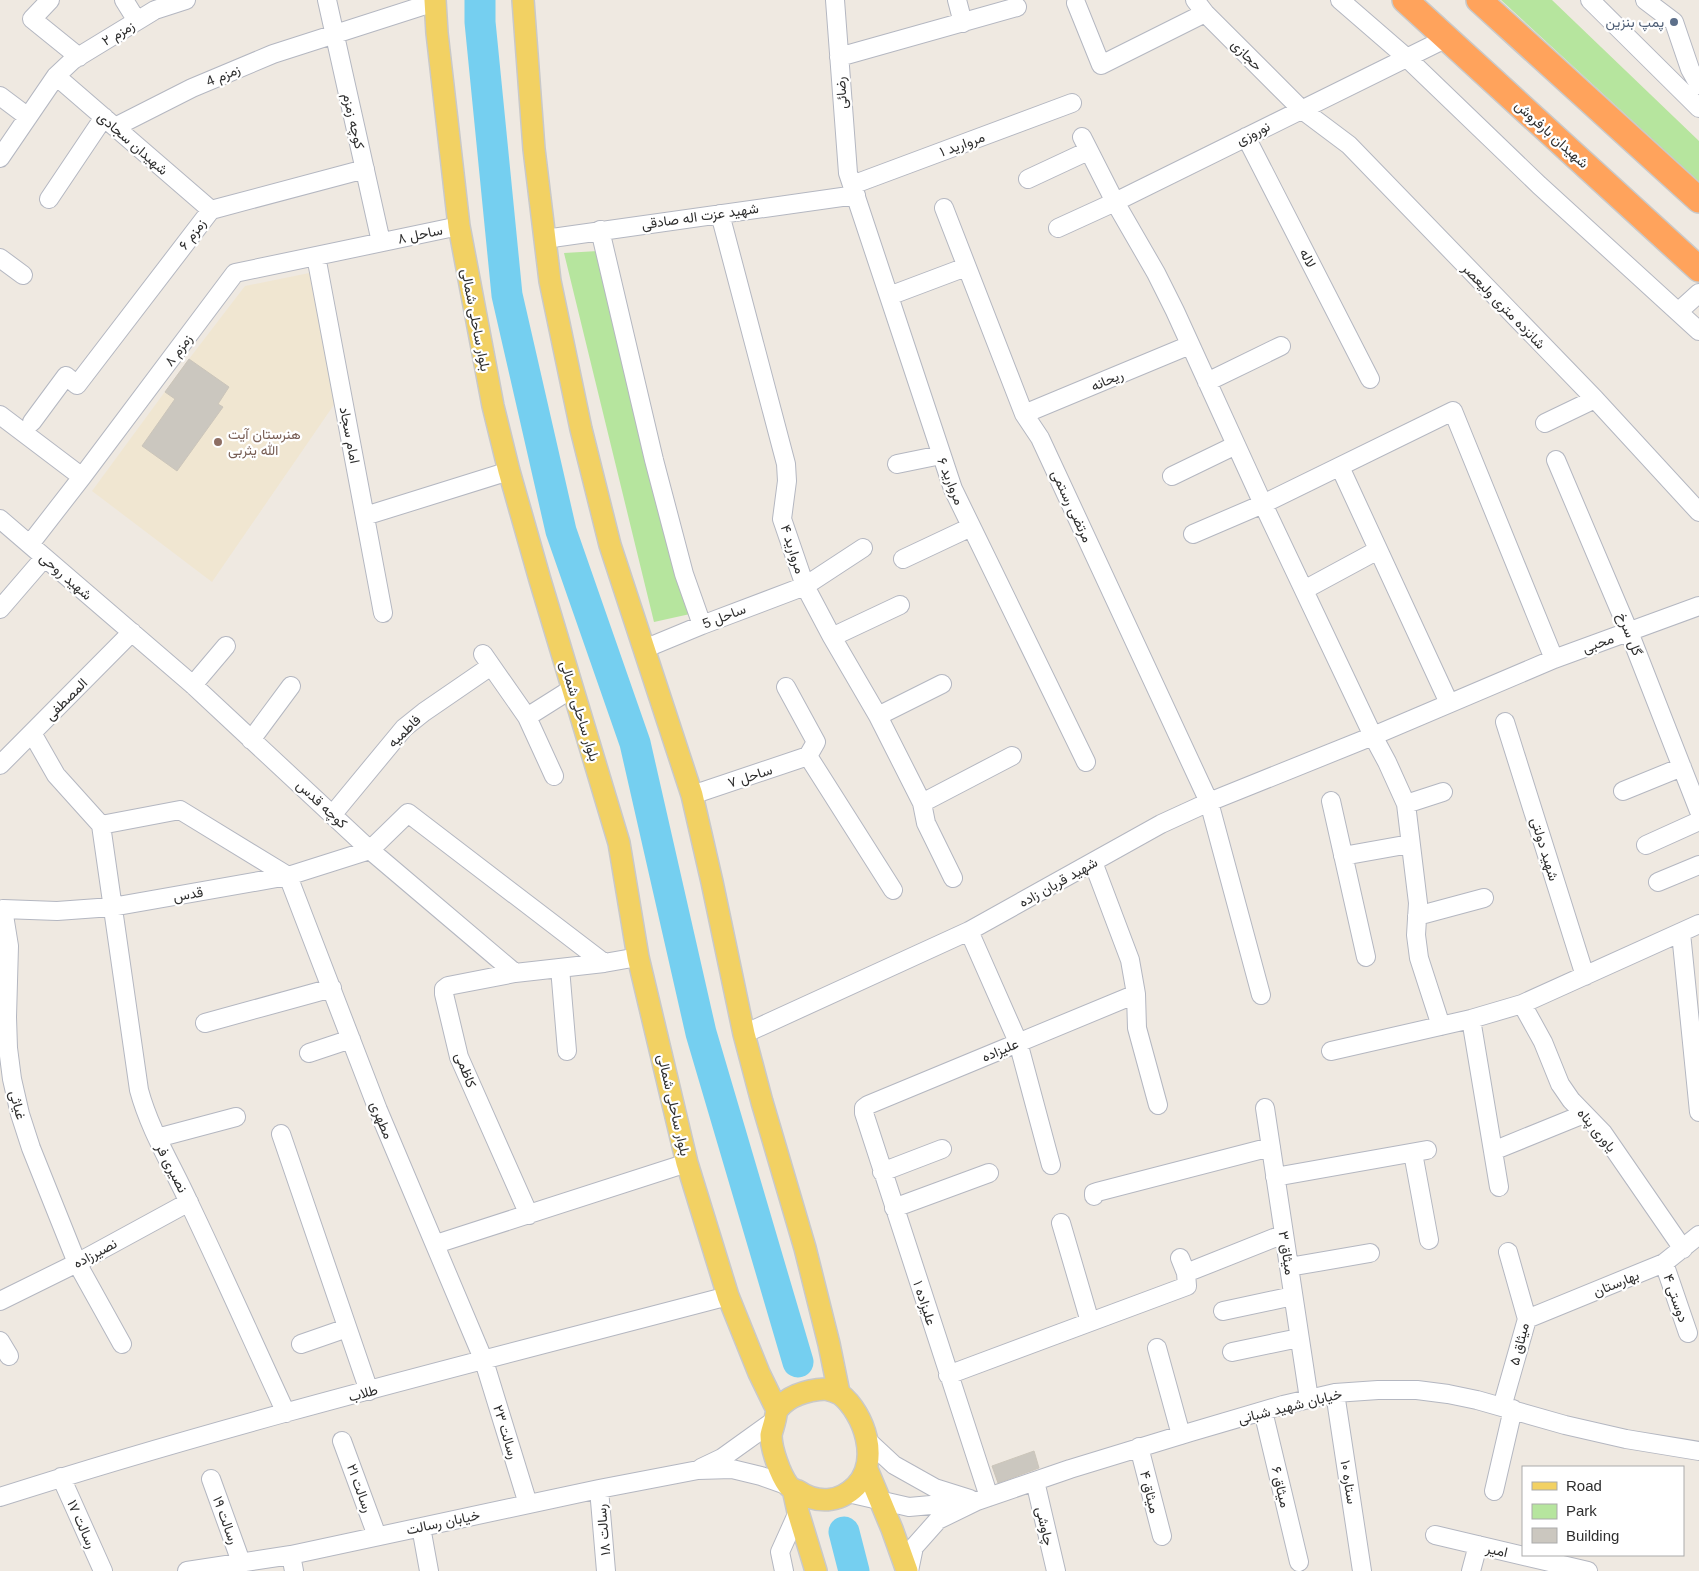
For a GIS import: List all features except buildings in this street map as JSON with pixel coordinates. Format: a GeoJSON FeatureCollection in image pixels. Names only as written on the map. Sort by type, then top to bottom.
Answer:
{"type":"FeatureCollection","features":[{"type":"Feature","properties":{"kind":"highway","name":"شهیدان بارفروش"},"geometry":{"type":"LineString","coordinates":[[1405,0],[1699,268]]}},
{"type":"Feature","properties":{"kind":"highway"},"geometry":{"type":"LineString","coordinates":[[1479,0],[1699,200]]}},
{"type":"Feature","properties":{"kind":"main road"},"geometry":{"type":"LineString","coordinates":[[524,0],[534,149],[550,281],[595,488],[610,545],[692,795],[744,1034],[805,1248],[839,1393]]}},
{"type":"Feature","properties":{"kind":"main road","name":"بلوار ساحلی شمالی"},"geometry":{"type":"LineString","coordinates":[[435,1],[459,226],[493,406],[509,471],[620,844],[638,957],[687,1163],[728,1296],[776,1415]]}},
{"type":"Feature","properties":{"kind":"main road"},"geometry":{"type":"LineString","coordinates":[[791,1487],[809,1498],[829,1501],[848,1493],[860,1482],[867,1469],[866,1439],[860,1421],[852,1407],[839,1393],[826,1389],[812,1390],[800,1393],[790,1399],[776,1415],[771,1435],[774,1454],[791,1487],[816,1571]]}},
{"type":"Feature","properties":{"kind":"main road"},"geometry":{"type":"LineString","coordinates":[[867,1469],[908,1571]]}},
{"type":"Feature","properties":{"kind":"street"},"geometry":{"type":"LineString","coordinates":[[50,0],[32,19],[78,57]]}},
{"type":"Feature","properties":{"kind":"street"},"geometry":{"type":"LineString","coordinates":[[124,0],[137,21]]}},
{"type":"Feature","properties":{"kind":"street","name":"زمزم ۲"},"geometry":{"type":"LineString","coordinates":[[0,158],[56,76],[78,57],[155,10],[186,0]]}},
{"type":"Feature","properties":{"kind":"street","name":"کوچه زمزم"},"geometry":{"type":"LineString","coordinates":[[327,0],[381,242]]}},
{"type":"Feature","properties":{"kind":"street","name":"رضائی"},"geometry":{"type":"LineString","coordinates":[[835,0],[848,173],[854,190]]}},
{"type":"Feature","properties":{"kind":"street"},"geometry":{"type":"LineString","coordinates":[[957,0],[963,22]]}},
{"type":"Feature","properties":{"kind":"street"},"geometry":{"type":"LineString","coordinates":[[1340,0],[1407,58],[1539,185],[1699,331]]}},
{"type":"Feature","properties":{"kind":"street"},"geometry":{"type":"LineString","coordinates":[[1590,0],[1699,108]]}},
{"type":"Feature","properties":{"kind":"street"},"geometry":{"type":"LineString","coordinates":[[1644,0],[1674,22],[1690,69],[1699,86]]}},
{"type":"Feature","properties":{"kind":"street","name":"زمزم 4"},"geometry":{"type":"LineString","coordinates":[[109,122],[273,54],[435,1]]}},
{"type":"Feature","properties":{"kind":"street"},"geometry":{"type":"LineString","coordinates":[[1076,3],[1101,65],[1200,6]]}},
{"type":"Feature","properties":{"kind":"street","name":"حجازی"},"geometry":{"type":"LineString","coordinates":[[1200,6],[1301,109]]}},
{"type":"Feature","properties":{"kind":"street"},"geometry":{"type":"LineString","coordinates":[[838,57],[1017,7]]}},
{"type":"Feature","properties":{"kind":"street","name":"نوروزی"},"geometry":{"type":"LineString","coordinates":[[1058,228],[1115,202],[1446,38]]}},
{"type":"Feature","properties":{"kind":"street","name":"شهیدان سجادی"},"geometry":{"type":"LineString","coordinates":[[56,76],[211,210]]}},
{"type":"Feature","properties":{"kind":"street"},"geometry":{"type":"LineString","coordinates":[[0,96],[28,117]]}},
{"type":"Feature","properties":{"kind":"street","name":"مروارید ۱"},"geometry":{"type":"LineString","coordinates":[[854,190],[1072,103]]}},
{"type":"Feature","properties":{"kind":"street","name":"شانزده متری ولیعصر"},"geometry":{"type":"LineString","coordinates":[[1301,109],[1349,144],[1595,399],[1699,512]]}},
{"type":"Feature","properties":{"kind":"street"},"geometry":{"type":"LineString","coordinates":[[49,199],[109,122]]}},
{"type":"Feature","properties":{"kind":"street","name":"لاله"},"geometry":{"type":"LineString","coordinates":[[1246,137],[1370,379]]}},
{"type":"Feature","properties":{"kind":"street"},"geometry":{"type":"LineString","coordinates":[[1028,179],[1085,144],[1115,202],[1156,273],[1263,504],[1406,804],[1418,903],[1416,935],[1419,958],[1441,1026]]}},
{"type":"Feature","properties":{"kind":"street","name":"زمزم ۶"},"geometry":{"type":"LineString","coordinates":[[32,422],[66,376],[78,385],[211,210],[365,169]]}},
{"type":"Feature","properties":{"kind":"street","name":"شهید عزت اله صادقی"},"geometry":{"type":"LineString","coordinates":[[545,239],[720,214],[854,190]]}},
{"type":"Feature","properties":{"kind":"street","name":"مروارید ۶"},"geometry":{"type":"LineString","coordinates":[[854,190],[953,489],[1086,762]]}},
{"type":"Feature","properties":{"kind":"street","name":"مرتضی رستمی"},"geometry":{"type":"LineString","coordinates":[[944,208],[1024,414],[1040,438],[1209,802],[1261,994]]}},
{"type":"Feature","properties":{"kind":"street","name":"مروارید ۴"},"geometry":{"type":"LineString","coordinates":[[720,214],[786,464],[787,481],[782,519],[805,586],[832,638],[878,716],[922,803],[926,823],[953,878]]}},
{"type":"Feature","properties":{"kind":"street","name":"ساحل ۸"},"geometry":{"type":"LineString","coordinates":[[381,242],[459,226]]}},
{"type":"Feature","properties":{"kind":"street"},"geometry":{"type":"LineString","coordinates":[[600,230],[654,460],[684,574],[702,625]]}},
{"type":"Feature","properties":{"kind":"street","name":"زمزم ۸"},"geometry":{"type":"LineString","coordinates":[[30,544],[235,273],[381,242]]}},
{"type":"Feature","properties":{"kind":"street","name":"امام سجاد"},"geometry":{"type":"LineString","coordinates":[[316,256],[384,613]]}},
{"type":"Feature","properties":{"kind":"street"},"geometry":{"type":"LineString","coordinates":[[0,258],[23,275]]}},
{"type":"Feature","properties":{"kind":"street"},"geometry":{"type":"LineString","coordinates":[[889,296],[966,267]]}},
{"type":"Feature","properties":{"kind":"street"},"geometry":{"type":"LineString","coordinates":[[1678,312],[1699,293]]}},
{"type":"Feature","properties":{"kind":"street","name":"ریحانه"},"geometry":{"type":"LineString","coordinates":[[1024,414],[1190,345]]}},
{"type":"Feature","properties":{"kind":"street"},"geometry":{"type":"LineString","coordinates":[[1207,382],[1281,346]]}},
{"type":"Feature","properties":{"kind":"street"},"geometry":{"type":"LineString","coordinates":[[1545,423],[1595,399]]}},
{"type":"Feature","properties":{"kind":"street"},"geometry":{"type":"LineString","coordinates":[[1193,534],[1263,504],[1453,411],[1554,659]]}},
{"type":"Feature","properties":{"kind":"street"},"geometry":{"type":"LineString","coordinates":[[0,415],[82,477]]}},
{"type":"Feature","properties":{"kind":"street"},"geometry":{"type":"LineString","coordinates":[[1172,476],[1236,445]]}},
{"type":"Feature","properties":{"kind":"street"},"geometry":{"type":"LineString","coordinates":[[897,464],[941,455]]}},
{"type":"Feature","properties":{"kind":"street","name":"گل سرخ"},"geometry":{"type":"LineString","coordinates":[[1556,460],[1629,632],[1699,810]]}},
{"type":"Feature","properties":{"kind":"street"},"geometry":{"type":"LineString","coordinates":[[1340,466],[1449,703]]}},
{"type":"Feature","properties":{"kind":"street"},"geometry":{"type":"LineString","coordinates":[[365,516],[509,471]]}},
{"type":"Feature","properties":{"kind":"street","name":"شهید روحی"},"geometry":{"type":"LineString","coordinates":[[0,519],[132,632]]}},
{"type":"Feature","properties":{"kind":"street"},"geometry":{"type":"LineString","coordinates":[[903,559],[971,527]]}},
{"type":"Feature","properties":{"kind":"street","name":"ساحل 5"},"geometry":{"type":"LineString","coordinates":[[644,649],[805,586],[863,548]]}},
{"type":"Feature","properties":{"kind":"street"},"geometry":{"type":"LineString","coordinates":[[1304,590],[1378,550]]}},
{"type":"Feature","properties":{"kind":"street"},"geometry":{"type":"LineString","coordinates":[[0,609],[44,558]]}},
{"type":"Feature","properties":{"kind":"street"},"geometry":{"type":"LineString","coordinates":[[832,638],[900,605]]}},
{"type":"Feature","properties":{"kind":"street","name":"محبی"},"geometry":{"type":"LineString","coordinates":[[1449,703],[1554,659],[1699,606]]}},
{"type":"Feature","properties":{"kind":"street","name":"کوچه قدس"},"geometry":{"type":"LineString","coordinates":[[132,632],[193,685],[370,850],[515,973]]}},
{"type":"Feature","properties":{"kind":"street","name":"المصطفی"},"geometry":{"type":"LineString","coordinates":[[0,765],[132,632]]}},
{"type":"Feature","properties":{"kind":"street"},"geometry":{"type":"LineString","coordinates":[[193,685],[226,646]]}},
{"type":"Feature","properties":{"kind":"street","name":"فاطمیه"},"geometry":{"type":"LineString","coordinates":[[333,814],[404,728],[487,660],[527,717]]}},
{"type":"Feature","properties":{"kind":"street"},"geometry":{"type":"LineString","coordinates":[[878,716],[942,684]]}},
{"type":"Feature","properties":{"kind":"street"},"geometry":{"type":"LineString","coordinates":[[252,740],[290,686]]}},
{"type":"Feature","properties":{"kind":"street"},"geometry":{"type":"LineString","coordinates":[[786,687],[816,742],[808,756],[893,890]]}},
{"type":"Feature","properties":{"kind":"street"},"geometry":{"type":"LineString","coordinates":[[554,776],[527,717],[573,688]]}},
{"type":"Feature","properties":{"kind":"street","name":"شهید قربان زاده"},"geometry":{"type":"LineString","coordinates":[[744,1034],[969,931],[1162,824],[1209,802],[1373,736],[1449,703]]}},
{"type":"Feature","properties":{"kind":"street","name":"شهید دولتی"},"geometry":{"type":"LineString","coordinates":[[1505,722],[1585,976]]}},
{"type":"Feature","properties":{"kind":"street"},"geometry":{"type":"LineString","coordinates":[[32,733],[56,774],[101,825],[180,810],[288,876]]}},
{"type":"Feature","properties":{"kind":"street","name":"ساحل ۷"},"geometry":{"type":"LineString","coordinates":[[692,795],[808,756]]}},
{"type":"Feature","properties":{"kind":"street"},"geometry":{"type":"LineString","coordinates":[[922,803],[1012,756]]}},
{"type":"Feature","properties":{"kind":"street"},"geometry":{"type":"LineString","coordinates":[[1622,791],[1682,766]]}},
{"type":"Feature","properties":{"kind":"street"},"geometry":{"type":"LineString","coordinates":[[1406,804],[1443,792]]}},
{"type":"Feature","properties":{"kind":"street"},"geometry":{"type":"LineString","coordinates":[[1331,801],[1366,957]]}},
{"type":"Feature","properties":{"kind":"street"},"geometry":{"type":"LineString","coordinates":[[370,850],[408,813],[604,963]]}},
{"type":"Feature","properties":{"kind":"street"},"geometry":{"type":"LineString","coordinates":[[1646,844],[1699,821]]}},
{"type":"Feature","properties":{"kind":"street","name":"نصیری فر"},"geometry":{"type":"LineString","coordinates":[[101,825],[138,1090],[143,1106],[286,1413]]}},
{"type":"Feature","properties":{"kind":"street"},"geometry":{"type":"LineString","coordinates":[[1343,856],[1410,844]]}},
{"type":"Feature","properties":{"kind":"street","name":"قدس"},"geometry":{"type":"LineString","coordinates":[[3,909],[57,911],[112,907],[288,876],[370,850]]}},
{"type":"Feature","properties":{"kind":"street"},"geometry":{"type":"LineString","coordinates":[[1093,862],[1130,960],[1136,994],[1137,1028],[1158,1105]]}},
{"type":"Feature","properties":{"kind":"street"},"geometry":{"type":"LineString","coordinates":[[1658,882],[1699,865]]}},
{"type":"Feature","properties":{"kind":"street","name":"مطهری"},"geometry":{"type":"LineString","coordinates":[[288,876],[378,1110],[484,1361]]}},
{"type":"Feature","properties":{"kind":"street"},"geometry":{"type":"LineString","coordinates":[[1417,916],[1484,898]]}},
{"type":"Feature","properties":{"kind":"street","name":"غیاثی"},"geometry":{"type":"LineString","coordinates":[[3,909],[9,946],[8,1048],[16,1099],[31,1148],[77,1263],[122,1344]]}},
{"type":"Feature","properties":{"kind":"street"},"geometry":{"type":"LineString","coordinates":[[1331,1051],[1471,1019],[1522,1004],[1699,924]]}},
{"type":"Feature","properties":{"kind":"street"},"geometry":{"type":"LineString","coordinates":[[969,931],[1018,1042],[1052,1165]]}},
{"type":"Feature","properties":{"kind":"street"},"geometry":{"type":"LineString","coordinates":[[1681,933],[1699,1112]]}},
{"type":"Feature","properties":{"kind":"street"},"geometry":{"type":"LineString","coordinates":[[515,973],[604,963],[638,957]]}},
{"type":"Feature","properties":{"kind":"street"},"geometry":{"type":"LineString","coordinates":[[560,968],[567,1051]]}},
{"type":"Feature","properties":{"kind":"street","name":"کاظمی"},"geometry":{"type":"LineString","coordinates":[[515,973],[448,986],[444,989],[444,994],[459,1057],[529,1215]]}},
{"type":"Feature","properties":{"kind":"street"},"geometry":{"type":"LineString","coordinates":[[206,1023],[332,988]]}},
{"type":"Feature","properties":{"kind":"street","name":"علیزاده"},"geometry":{"type":"LineString","coordinates":[[864,1108],[1136,994]]}},
{"type":"Feature","properties":{"kind":"street","name":"یاوری پناه"},"geometry":{"type":"LineString","coordinates":[[1522,1004],[1544,1042],[1560,1084],[1584,1114],[1603,1133],[1683,1249]]}},
{"type":"Feature","properties":{"kind":"street"},"geometry":{"type":"LineString","coordinates":[[1471,1019],[1499,1188]]}},
{"type":"Feature","properties":{"kind":"street"},"geometry":{"type":"LineString","coordinates":[[309,1053],[351,1039]]}},
{"type":"Feature","properties":{"kind":"street","name":"علیزاده ۱"},"geometry":{"type":"LineString","coordinates":[[864,1108],[882,1172],[948,1375],[983,1499]]}},
{"type":"Feature","properties":{"kind":"street","name":"میثاق ۳"},"geometry":{"type":"LineString","coordinates":[[1265,1108],[1309,1399]]}},
{"type":"Feature","properties":{"kind":"street"},"geometry":{"type":"LineString","coordinates":[[1493,1151],[1584,1114]]}},
{"type":"Feature","properties":{"kind":"street"},"geometry":{"type":"LineString","coordinates":[[157,1138],[236,1117]]}},
{"type":"Feature","properties":{"kind":"street"},"geometry":{"type":"LineString","coordinates":[[281,1134],[369,1391]]}},
{"type":"Feature","properties":{"kind":"street"},"geometry":{"type":"LineString","coordinates":[[1094,1196],[1094,1193],[1097,1192],[1271,1147]]}},
{"type":"Feature","properties":{"kind":"street"},"geometry":{"type":"LineString","coordinates":[[882,1172],[942,1149]]}},
{"type":"Feature","properties":{"kind":"street"},"geometry":{"type":"LineString","coordinates":[[1275,1177],[1420,1152],[1429,1240]]}},
{"type":"Feature","properties":{"kind":"street"},"geometry":{"type":"LineString","coordinates":[[436,1244],[687,1163]]}},
{"type":"Feature","properties":{"kind":"street"},"geometry":{"type":"LineString","coordinates":[[894,1208],[989,1173]]}},
{"type":"Feature","properties":{"kind":"street","name":"نصیرزاده"},"geometry":{"type":"LineString","coordinates":[[0,1301],[77,1263],[189,1202]]}},
{"type":"Feature","properties":{"kind":"street"},"geometry":{"type":"LineString","coordinates":[[1061,1223],[1090,1322]]}},
{"type":"Feature","properties":{"kind":"street"},"geometry":{"type":"LineString","coordinates":[[948,1375],[1186,1286],[1183,1266],[1284,1234]]}},
{"type":"Feature","properties":{"kind":"street","name":"بهارستان"},"geometry":{"type":"LineString","coordinates":[[1527,1319],[1664,1263],[1699,1235]]}},
{"type":"Feature","properties":{"kind":"street","name":"میثاق ۵"},"geometry":{"type":"LineString","coordinates":[[1494,1491],[1508,1408],[1527,1319],[1508,1252]]}},
{"type":"Feature","properties":{"kind":"street"},"geometry":{"type":"LineString","coordinates":[[1289,1267],[1370,1253]]}},
{"type":"Feature","properties":{"kind":"street","name":"دوستی ۴"},"geometry":{"type":"LineString","coordinates":[[1664,1263],[1688,1332]]}},
{"type":"Feature","properties":{"kind":"street","name":"طلاب"},"geometry":{"type":"LineString","coordinates":[[0,1497],[286,1413],[728,1296]]}},
{"type":"Feature","properties":{"kind":"street"},"geometry":{"type":"LineString","coordinates":[[1223,1311],[1293,1296]]}},
{"type":"Feature","properties":{"kind":"street"},"geometry":{"type":"LineString","coordinates":[[301,1344],[347,1328]]}},
{"type":"Feature","properties":{"kind":"street"},"geometry":{"type":"LineString","coordinates":[[1232,1352],[1299,1338]]}},
{"type":"Feature","properties":{"kind":"street"},"geometry":{"type":"LineString","coordinates":[[1157,1348],[1181,1435]]}},
{"type":"Feature","properties":{"kind":"street","name":"رسالت ۲۳"},"geometry":{"type":"LineString","coordinates":[[484,1361],[528,1504]]}},
{"type":"Feature","properties":{"kind":"street","name":"خیابان شهید شبانی"},"geometry":{"type":"LineString","coordinates":[[908,1571],[914,1547],[938,1520],[983,1499],[1139,1447],[1263,1411],[1335,1393],[1417,1390],[1448,1394],[1508,1408],[1565,1425],[1626,1439],[1699,1452]]}},
{"type":"Feature","properties":{"kind":"street","name":"ستاره ۱۰"},"geometry":{"type":"LineString","coordinates":[[1335,1393],[1362,1571]]}},
{"type":"Feature","properties":{"kind":"street","name":"میثاق ۶"},"geometry":{"type":"LineString","coordinates":[[1263,1411],[1300,1562]]}},
{"type":"Feature","properties":{"kind":"street","name":"خیابان رسالت"},"geometry":{"type":"LineString","coordinates":[[698,1470],[722,1458],[776,1415]]}},
{"type":"Feature","properties":{"kind":"street"},"geometry":{"type":"LineString","coordinates":[[866,1439],[894,1465],[935,1488],[983,1499]]}},
{"type":"Feature","properties":{"kind":"street","name":"رسالت ۲۱"},"geometry":{"type":"LineString","coordinates":[[342,1441],[377,1536]]}},
{"type":"Feature","properties":{"kind":"street","name":"میثاق ۴"},"geometry":{"type":"LineString","coordinates":[[1139,1447],[1162,1536]]}},
{"type":"Feature","properties":{"kind":"street","name":"خیابان رسالت"},"geometry":{"type":"LineString","coordinates":[[186,1571],[241,1562],[293,1563],[377,1536],[698,1470],[732,1469],[761,1476],[791,1487]]}},
{"type":"Feature","properties":{"kind":"street","name":"رسالت ۱۷"},"geometry":{"type":"LineString","coordinates":[[60,1478],[103,1571]]}},
{"type":"Feature","properties":{"kind":"street","name":"رسالت ۱۹"},"geometry":{"type":"LineString","coordinates":[[211,1479],[241,1562]]}},
{"type":"Feature","properties":{"kind":"street","name":"چاوشی"},"geometry":{"type":"LineString","coordinates":[[1035,1481],[1056,1571]]}},
{"type":"Feature","properties":{"kind":"street","name":"رسالت ۱۸"},"geometry":{"type":"LineString","coordinates":[[599,1489],[606,1571]]}},
{"type":"Feature","properties":{"kind":"street","name":"خیابان شهید شبانی"},"geometry":{"type":"LineString","coordinates":[[848,1493],[909,1507],[983,1499]]}},
{"type":"Feature","properties":{"kind":"street"},"geometry":{"type":"LineString","coordinates":[[784,1571],[780,1552],[798,1512]]}},
{"type":"Feature","properties":{"kind":"street"},"geometry":{"type":"LineString","coordinates":[[421,1528],[429,1571]]}},
{"type":"Feature","properties":{"kind":"street","name":"امیر"},"geometry":{"type":"LineString","coordinates":[[1435,1536],[1478,1545],[1537,1565],[1588,1571]]}},
{"type":"Feature","properties":{"kind":"street"},"geometry":{"type":"LineString","coordinates":[[1471,1571],[1478,1545]]}},
{"type":"Feature","properties":{"kind":"shaded area","name":"هنرستان آیت الله یثربی"},"geometry":{"type":"Polygon","coordinates":[[[319,271],[342,393],[212,582],[92,491],[245,286],[319,271]]]}},
{"type":"Feature","properties":{"kind":"green space"},"geometry":{"type":"Polygon","coordinates":[[[1501,0],[1552,0],[1699,141],[1699,182],[1501,0]]]}},
{"type":"Feature","properties":{"kind":"green space"},"geometry":{"type":"Polygon","coordinates":[[[598,251],[690,614],[654,622],[564,253],[598,251]]]}},
{"type":"Feature","properties":{"kind":"waterway"},"geometry":{"type":"LineString","coordinates":[[480,0],[480,22],[507,295],[561,531],[635,743],[701,1033],[798,1362]]}},
{"type":"Feature","properties":{"kind":"waterway"},"geometry":{"type":"LineString","coordinates":[[844,1532],[854,1571]]}},
{"type":"Feature","properties":{"kind":"place","name":"پمپ بنزین"},"geometry":{"type":"Point","coordinates":[1674,22]}},
{"type":"Feature","properties":{"kind":"place","name":"هنرستان آیت الله یثربی"},"geometry":{"type":"Point","coordinates":[218,442]}}]}
